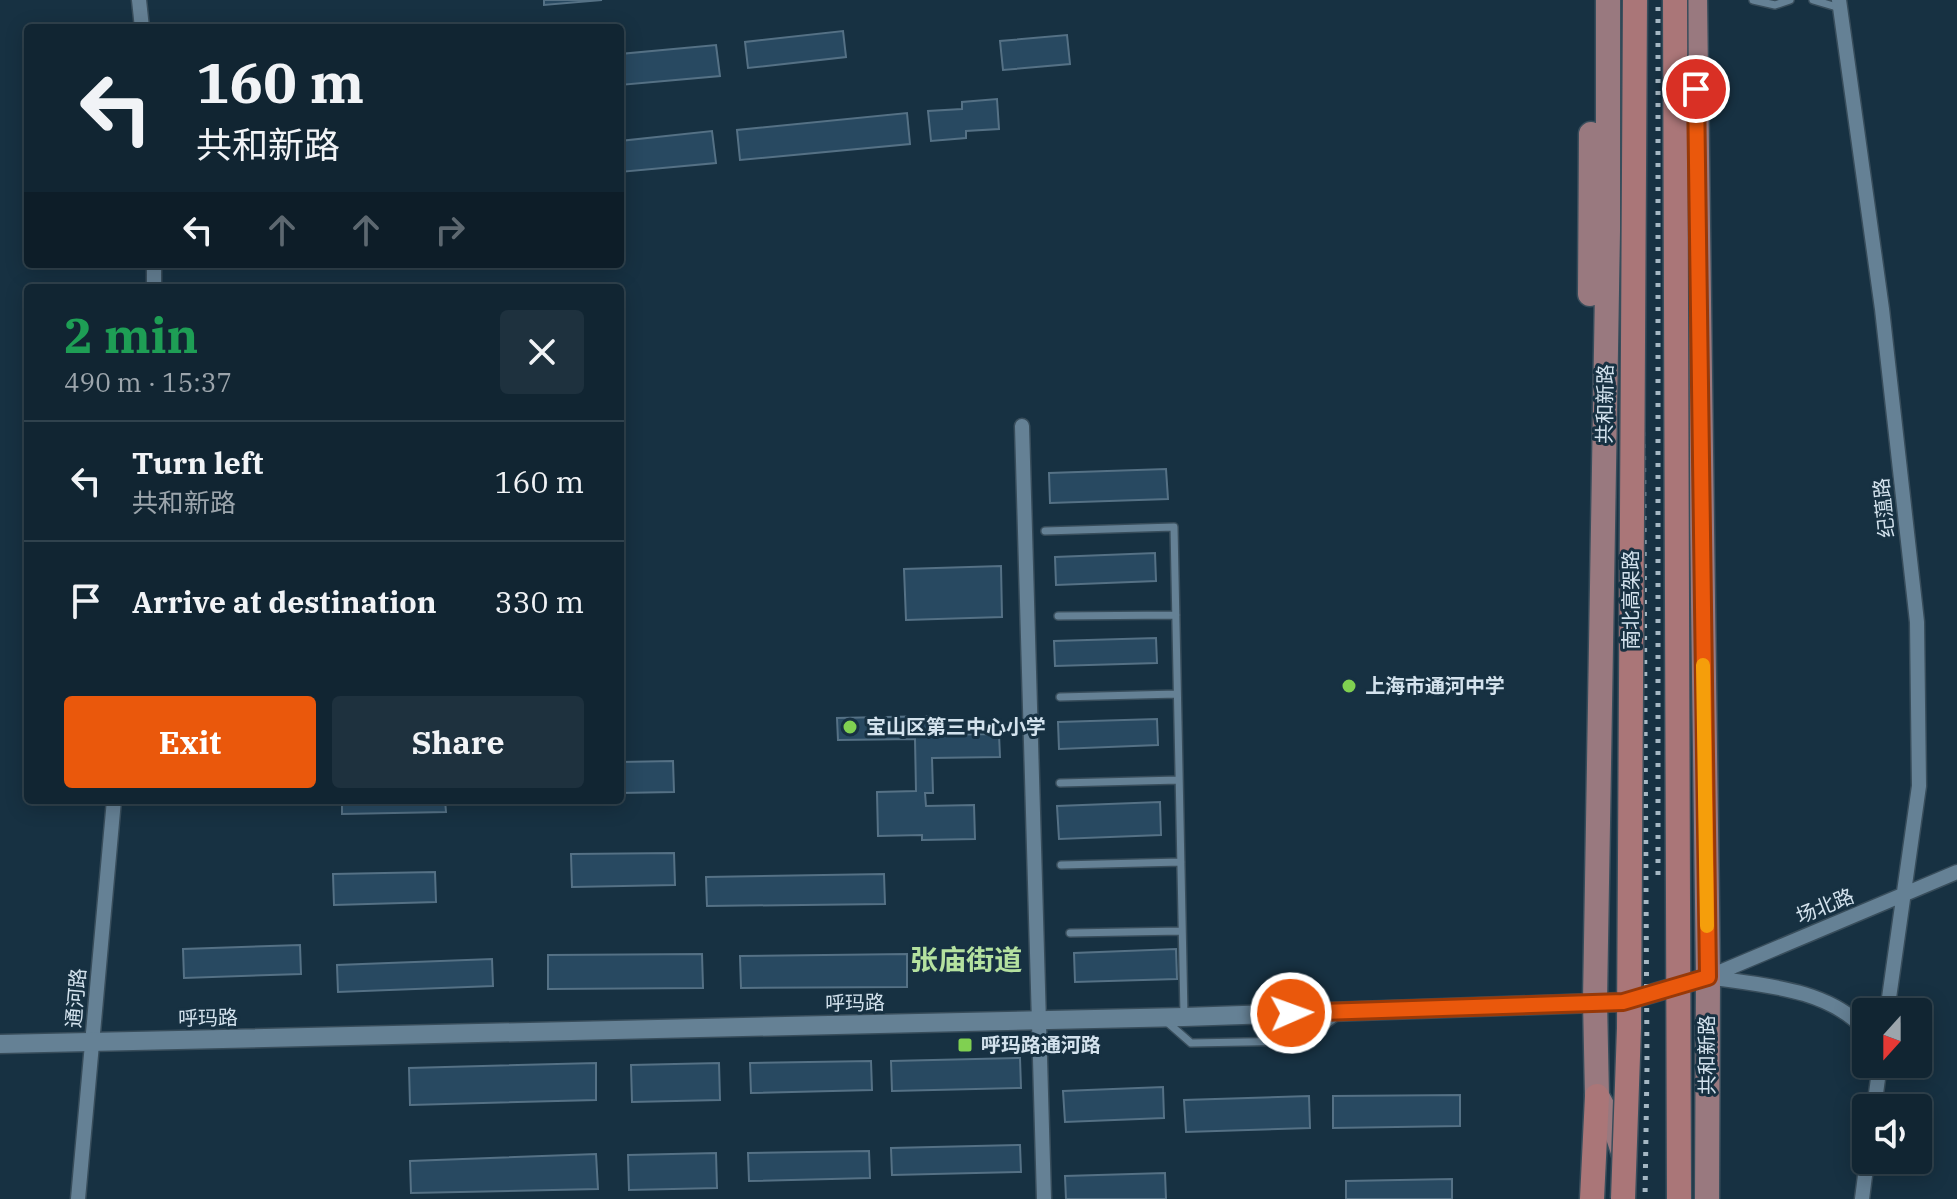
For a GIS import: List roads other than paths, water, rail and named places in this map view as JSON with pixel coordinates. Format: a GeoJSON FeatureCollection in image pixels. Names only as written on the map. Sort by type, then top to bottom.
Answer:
{"type":"FeatureCollection","features":[{"type":"Feature","properties":{"kind":"highway","name":"南北高架路"},"geometry":{"type":"LineString","coordinates":[[1623,1199],[1629,1028],[1635,0]]}},
{"type":"Feature","properties":{"kind":"highway"},"geometry":{"type":"LineString","coordinates":[[1675,0],[1679,1199]]}},
{"type":"Feature","properties":{"kind":"highway"},"geometry":{"type":"LineString","coordinates":[[1592,1199],[1597,1096]]}},
{"type":"Feature","properties":{"kind":"main road"},"geometry":{"type":"LineString","coordinates":[[1592,0],[1589,593],[1601,639]]}},
{"type":"Feature","properties":{"kind":"main road","name":"共和新路"},"geometry":{"type":"LineString","coordinates":[[1597,1096],[1595,1001],[1608,231],[1608,0]]}},
{"type":"Feature","properties":{"kind":"main road","name":"共和新路"},"geometry":{"type":"LineString","coordinates":[[1695,0],[1708,977],[1707,1199]]}},
{"type":"Feature","properties":{"kind":"main road"},"geometry":{"type":"LineString","coordinates":[[1703,640],[1715,573],[1711,0]]}},
{"type":"Feature","properties":{"kind":"main road"},"geometry":{"type":"LineString","coordinates":[[1597,1096],[1616,1131],[1630,1174],[1632,1199]]}},
{"type":"Feature","properties":{"kind":"street"},"geometry":{"type":"LineString","coordinates":[[139,0],[142,24]]}},
{"type":"Feature","properties":{"kind":"street","name":"纪蕰路"},"geometry":{"type":"LineString","coordinates":[[1840,4],[1882,309],[1917,622],[1919,786],[1889,998]]}},
{"type":"Feature","properties":{"kind":"street"},"geometry":{"type":"LineString","coordinates":[[1022,426],[1044,1199]]}},
{"type":"Feature","properties":{"kind":"street","name":"通河路"},"geometry":{"type":"LineString","coordinates":[[78,1199],[114,804]]}},
{"type":"Feature","properties":{"kind":"street","name":"场北路"},"geometry":{"type":"LineString","coordinates":[[1708,977],[1957,872]]}},
{"type":"Feature","properties":{"kind":"street"},"geometry":{"type":"LineString","coordinates":[[1708,977],[1778,988],[1810,997],[1842,1011],[1852,1019]]}},
{"type":"Feature","properties":{"kind":"street","name":"呼玛路"},"geometry":{"type":"LineString","coordinates":[[0,1044],[1163,1018],[1623,1002],[1708,977]]}},
{"type":"Feature","properties":{"kind":"street"},"geometry":{"type":"LineString","coordinates":[[1862,1199],[1865,1174]]}},
{"type":"Feature","properties":{"kind":"lane"},"geometry":{"type":"LineString","coordinates":[[1753,0],[1775,5],[1790,0]]}},
{"type":"Feature","properties":{"kind":"lane"},"geometry":{"type":"LineString","coordinates":[[1813,0],[1840,4]]}},
{"type":"Feature","properties":{"kind":"lane"},"geometry":{"type":"LineString","coordinates":[[1045,531],[1174,527],[1184,1017]]}},
{"type":"Feature","properties":{"kind":"lane"},"geometry":{"type":"LineString","coordinates":[[1058,616],[1176,615]]}},
{"type":"Feature","properties":{"kind":"lane"},"geometry":{"type":"LineString","coordinates":[[1060,697],[1177,694]]}},
{"type":"Feature","properties":{"kind":"lane"},"geometry":{"type":"LineString","coordinates":[[1060,783],[1179,780]]}},
{"type":"Feature","properties":{"kind":"lane"},"geometry":{"type":"LineString","coordinates":[[1061,865],[1181,862]]}},
{"type":"Feature","properties":{"kind":"lane"},"geometry":{"type":"LineString","coordinates":[[1070,933],[1182,931]]}},
{"type":"Feature","properties":{"kind":"lane"},"geometry":{"type":"LineString","coordinates":[[1163,1018],[1191,1043],[1304,1041],[1344,1011]]}},
{"type":"Feature","properties":{"kind":"railway"},"geometry":{"type":"LineString","coordinates":[[1641,0],[1647,1066],[1645,1199]]}},
{"type":"Feature","properties":{"kind":"railway"},"geometry":{"type":"LineString","coordinates":[[1658,0],[1658,875]]}},
{"type":"Feature","properties":{"kind":"place","name":"上海市通河中学"},"geometry":{"type":"Point","coordinates":[1349,686]}},
{"type":"Feature","properties":{"kind":"place","name":"宝山区第三中心小学"},"geometry":{"type":"Point","coordinates":[850,727]}},
{"type":"Feature","properties":{"kind":"place","name":"呼玛路通河路"},"geometry":{"type":"Point","coordinates":[965,1045]}},
{"type":"Feature","properties":{"kind":"district","name":"张庙街道"},"geometry":{"type":"Point","coordinates":[966,960]}}]}
